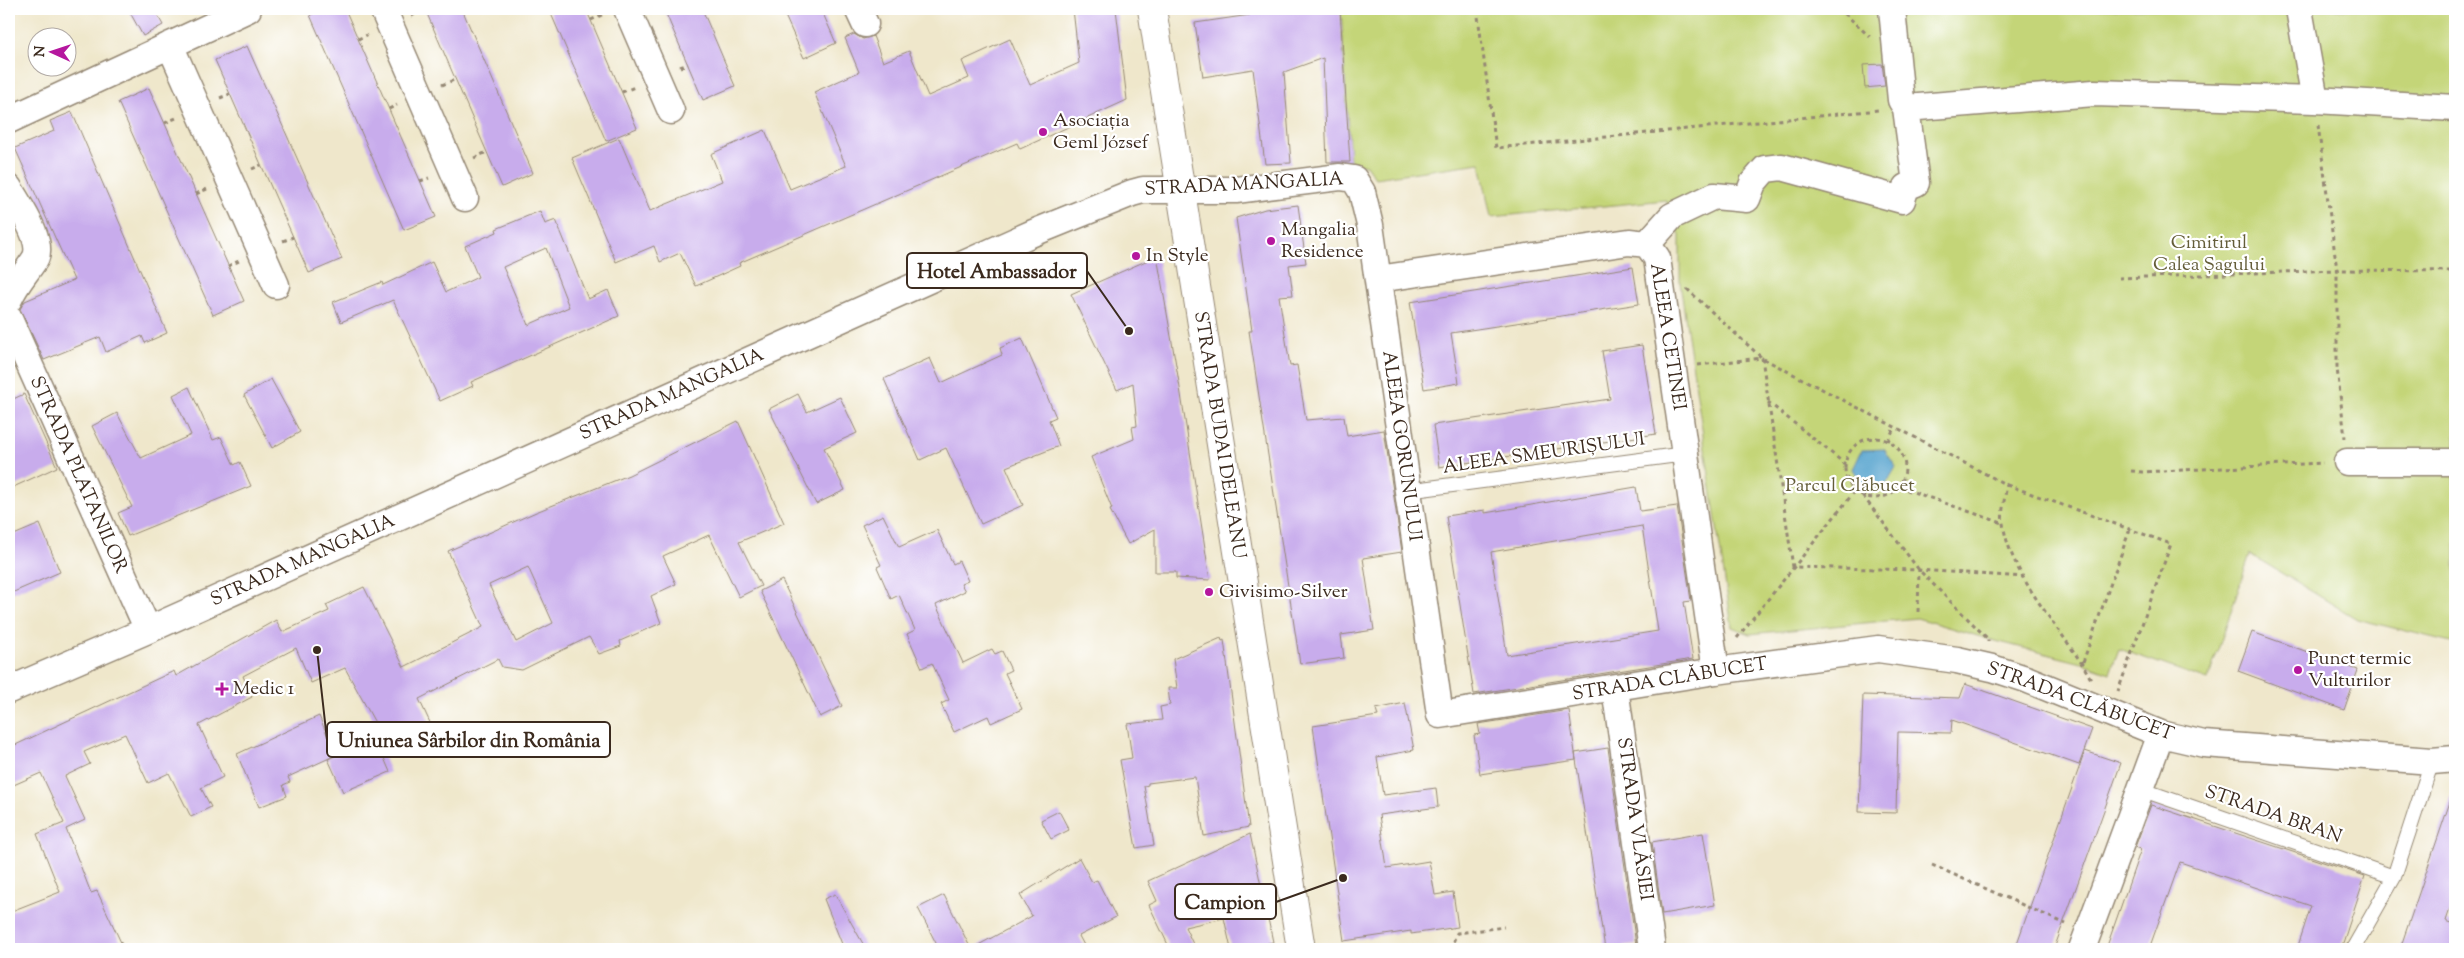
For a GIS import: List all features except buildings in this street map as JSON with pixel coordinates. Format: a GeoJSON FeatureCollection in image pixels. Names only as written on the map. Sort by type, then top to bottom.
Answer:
{"type":"FeatureCollection","features":[{"type":"Feature","properties":{"kind":"main road","name":"STRADA BUDAI DELEANU"},"geometry":{"type":"LineString","coordinates":[[1152,9],[1301,949]]}},
{"type":"Feature","properties":{"kind":"street"},"geometry":{"type":"LineString","coordinates":[[9,120],[248,9]]}},
{"type":"Feature","properties":{"kind":"street"},"geometry":{"type":"LineString","coordinates":[[383,9],[465,198]]}},
{"type":"Feature","properties":{"kind":"street"},"geometry":{"type":"LineString","coordinates":[[627,9],[671,111]]}},
{"type":"Feature","properties":{"kind":"street"},"geometry":{"type":"LineString","coordinates":[[1652,251],[1672,216],[1714,196],[1747,199],[1753,183],[1764,169],[1782,167],[1902,200],[1906,187],[1916,183],[1906,108],[1900,100],[1892,9]]}},
{"type":"Feature","properties":{"kind":"street"},"geometry":{"type":"LineString","coordinates":[[2299,9],[2315,100]]}},
{"type":"Feature","properties":{"kind":"street"},"geometry":{"type":"LineString","coordinates":[[170,45],[276,284]]}},
{"type":"Feature","properties":{"kind":"street"},"geometry":{"type":"LineString","coordinates":[[1906,108],[2094,93],[2315,100],[2455,108]]}},
{"type":"Feature","properties":{"kind":"street","name":"STRADA MANGALIA"},"geometry":{"type":"LineString","coordinates":[[9,690],[148,630],[1033,233],[1138,191],[1180,189],[1236,190],[1340,177],[1354,180]]}},
{"type":"Feature","properties":{"kind":"street","name":"ALEEA GORUNULUI"},"geometry":{"type":"LineString","coordinates":[[1354,180],[1362,192],[1366,208],[1378,279],[1440,715]]}},
{"type":"Feature","properties":{"kind":"street"},"geometry":{"type":"LineString","coordinates":[[9,188],[35,236],[38,247],[36,258],[16,282],[9,298]]}},
{"type":"Feature","properties":{"kind":"street","name":"ALEEA CETINEI"},"geometry":{"type":"LineString","coordinates":[[1378,279],[1629,242],[1652,251],[1685,454],[1716,671]]}},
{"type":"Feature","properties":{"kind":"street","name":"STRADA PLATANILOR"},"geometry":{"type":"LineString","coordinates":[[9,319],[148,630]]}},
{"type":"Feature","properties":{"kind":"street"},"geometry":{"type":"LineString","coordinates":[[2347,462],[2455,462]]}},
{"type":"Feature","properties":{"kind":"street","name":"STRADA CLĂBUCET"},"geometry":{"type":"LineString","coordinates":[[1440,715],[1716,671],[1878,649],[1957,660],[1992,668],[2026,678],[2161,734],[2204,744],[2444,760]]}},
{"type":"Feature","properties":{"kind":"street","name":"STRADA VLĂSIEI"},"geometry":{"type":"LineString","coordinates":[[1615,688],[1652,949]]}},
{"type":"Feature","properties":{"kind":"street"},"geometry":{"type":"LineString","coordinates":[[2085,941],[2161,734]]}},
{"type":"Feature","properties":{"kind":"lane","name":"ALEEA SMEURIȘULUI"},"geometry":{"type":"LineString","coordinates":[[1407,492],[1685,454]]}},
{"type":"Feature","properties":{"kind":"lane"},"geometry":{"type":"LineString","coordinates":[[2353,949],[2394,877],[2444,760]]}},
{"type":"Feature","properties":{"kind":"lane","name":"STRADA BRAN"},"geometry":{"type":"LineString","coordinates":[[2140,790],[2394,877]]}},
{"type":"Feature","properties":{"kind":"path"},"geometry":{"type":"LineString","coordinates":[[1477,9],[1496,148],[1906,108]]}},
{"type":"Feature","properties":{"kind":"path"},"geometry":{"type":"LineString","coordinates":[[1798,9],[1843,12],[1871,38],[1895,35]]}},
{"type":"Feature","properties":{"kind":"path"},"geometry":{"type":"LineString","coordinates":[[2131,471],[2347,462],[2337,368],[2337,270],[2315,100]]}},
{"type":"Feature","properties":{"kind":"path"},"geometry":{"type":"LineString","coordinates":[[1652,251],[1762,358],[2007,486],[2171,544],[2110,713]]}},
{"type":"Feature","properties":{"kind":"path"},"geometry":{"type":"LineString","coordinates":[[2119,278],[2337,270],[2455,272]]}},
{"type":"Feature","properties":{"kind":"path"},"geometry":{"type":"LineString","coordinates":[[1698,365],[1762,358]]}},
{"type":"Feature","properties":{"kind":"path"},"geometry":{"type":"LineString","coordinates":[[1762,358],[1793,567]]}},
{"type":"Feature","properties":{"kind":"path"},"geometry":{"type":"LineString","coordinates":[[1768,402],[1845,464]]}},
{"type":"Feature","properties":{"kind":"path"},"geometry":{"type":"LineString","coordinates":[[1888,441],[1894,428]]}},
{"type":"Feature","properties":{"kind":"path"},"geometry":{"type":"LineString","coordinates":[[1870,438],[1888,441],[1896,446],[1905,461],[1905,470],[1899,487],[1886,496],[1871,498],[1863,496],[1855,491],[1845,474],[1845,464],[1848,455],[1861,442],[1870,438]]}},
{"type":"Feature","properties":{"kind":"path"},"geometry":{"type":"LineString","coordinates":[[2007,486],[2002,523],[2013,557],[2024,577],[2092,680]]}},
{"type":"Feature","properties":{"kind":"path"},"geometry":{"type":"LineString","coordinates":[[1899,487],[2002,523]]}},
{"type":"Feature","properties":{"kind":"path"},"geometry":{"type":"LineString","coordinates":[[1716,671],[1741,631],[1855,491]]}},
{"type":"Feature","properties":{"kind":"path"},"geometry":{"type":"LineString","coordinates":[[1863,496],[1919,570],[1988,639],[1992,668]]}},
{"type":"Feature","properties":{"kind":"path"},"geometry":{"type":"LineString","coordinates":[[2082,663],[2130,529]]}},
{"type":"Feature","properties":{"kind":"path"},"geometry":{"type":"LineString","coordinates":[[1793,567],[1919,570],[2024,577]]}},
{"type":"Feature","properties":{"kind":"path"},"geometry":{"type":"LineString","coordinates":[[1918,612],[1919,570]]}},
{"type":"Feature","properties":{"kind":"path"},"geometry":{"type":"LineString","coordinates":[[1932,865],[2085,941]]}},
{"type":"Feature","properties":{"kind":"path"},"geometry":{"type":"LineString","coordinates":[[1450,949],[1457,933],[1504,927]]}},
{"type":"Feature","properties":{"kind":"green space","name":"Cimitirul Calea Șagului"},"geometry":{"type":"Polygon","coordinates":[[[1341,9],[2455,9],[2455,643],[2357,619],[2250,554],[2208,680],[2119,649],[2110,673],[2082,663],[1988,639],[1917,618],[1749,634],[1732,627],[1680,283],[1680,235],[1666,200],[1491,217],[1480,163],[1375,178],[1366,165],[1350,162],[1341,9]]]}},
{"type":"Feature","properties":{"kind":"water"},"geometry":{"type":"Polygon","coordinates":[[[1884,449],[1896,467],[1885,486],[1864,487],[1853,469],[1862,450],[1884,449]]]}},
{"type":"Feature","properties":{"kind":"place","name":"Asociația Geml József"},"geometry":{"type":"Point","coordinates":[1043,132]}},
{"type":"Feature","properties":{"kind":"place","name":"Mangalia Residence"},"geometry":{"type":"Point","coordinates":[1271,241]}},
{"type":"Feature","properties":{"kind":"place","name":"In Style"},"geometry":{"type":"Point","coordinates":[1136,256]}},
{"type":"Feature","properties":{"kind":"place","name":"Hotel Ambassador"},"geometry":{"type":"Point","coordinates":[1129,331]}},
{"type":"Feature","properties":{"kind":"place","name":"Givisimo-Silver"},"geometry":{"type":"Point","coordinates":[1209,592]}},
{"type":"Feature","properties":{"kind":"place","name":"Uniunea Sârbilor din România"},"geometry":{"type":"Point","coordinates":[317,650]}},
{"type":"Feature","properties":{"kind":"place","name":"Punct termic Vulturilor"},"geometry":{"type":"Point","coordinates":[2298,670]}},
{"type":"Feature","properties":{"kind":"place","name":"Medic 1"},"geometry":{"type":"Point","coordinates":[222,689]}},
{"type":"Feature","properties":{"kind":"place","name":"Campion"},"geometry":{"type":"Point","coordinates":[1343,878]}},
{"type":"Feature","properties":{"kind":"park label","name":"Parcul Clăbucet"},"geometry":{"type":"Point","coordinates":[1850,486]}}]}
